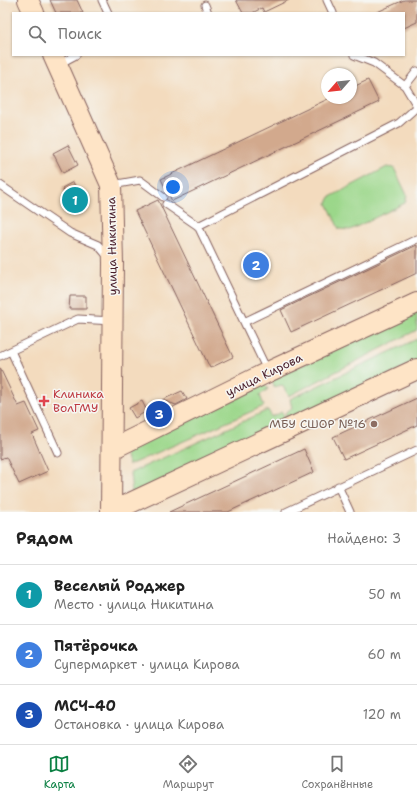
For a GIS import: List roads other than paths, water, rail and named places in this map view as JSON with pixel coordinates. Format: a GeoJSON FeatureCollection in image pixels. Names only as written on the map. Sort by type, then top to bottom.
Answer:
{"type":"FeatureCollection","features":[{"type":"Feature","properties":{"kind":"main road"},"geometry":{"type":"LineString","coordinates":[[28,0],[34,12]]}},
{"type":"Feature","properties":{"kind":"main road","name":"улица Никитина"},"geometry":{"type":"LineString","coordinates":[[55,60],[111,185],[113,263],[111,512]]}},
{"type":"Feature","properties":{"kind":"main road","name":"улица Кирова"},"geometry":{"type":"LineString","coordinates":[[112,449],[268,372],[417,303]]}},
{"type":"Feature","properties":{"kind":"main road"},"geometry":{"type":"LineString","coordinates":[[111,512],[417,369]]}},
{"type":"Feature","properties":{"kind":"lane"},"geometry":{"type":"LineString","coordinates":[[102,0],[108,12]]}},
{"type":"Feature","properties":{"kind":"lane"},"geometry":{"type":"LineString","coordinates":[[327,0],[333,12]]}},
{"type":"Feature","properties":{"kind":"lane"},"geometry":{"type":"LineString","coordinates":[[205,5],[208,12]]}},
{"type":"Feature","properties":{"kind":"lane"},"geometry":{"type":"LineString","coordinates":[[55,60],[72,56]]}},
{"type":"Feature","properties":{"kind":"lane"},"geometry":{"type":"LineString","coordinates":[[198,226],[399,123],[417,107],[405,86],[374,63],[356,56]]}},
{"type":"Feature","properties":{"kind":"lane"},"geometry":{"type":"LineString","coordinates":[[405,86],[417,71]]}},
{"type":"Feature","properties":{"kind":"lane"},"geometry":{"type":"LineString","coordinates":[[111,185],[140,180],[198,226],[268,372]]}},
{"type":"Feature","properties":{"kind":"lane"},"geometry":{"type":"LineString","coordinates":[[0,185],[70,233],[98,245],[113,263]]}},
{"type":"Feature","properties":{"kind":"lane"},"geometry":{"type":"LineString","coordinates":[[244,322],[417,239]]}},
{"type":"Feature","properties":{"kind":"lane"},"geometry":{"type":"LineString","coordinates":[[0,356],[78,320],[112,320]]}},
{"type":"Feature","properties":{"kind":"lane"},"geometry":{"type":"LineString","coordinates":[[11,350],[58,453]]}},
{"type":"Feature","properties":{"kind":"lane"},"geometry":{"type":"LineString","coordinates":[[286,512],[338,486],[417,450]]}},
{"type":"Feature","properties":{"kind":"lane"},"geometry":{"type":"LineString","coordinates":[[338,486],[350,512]]}},
{"type":"Feature","properties":{"kind":"place","name":"Веселый Роджер"},"geometry":{"type":"Point","coordinates":[75,200]}},
{"type":"Feature","properties":{"kind":"place","name":"Пятёрочка"},"geometry":{"type":"Point","coordinates":[256,265]}},
{"type":"Feature","properties":{"kind":"place","name":"Клиника ВолГМУ"},"geometry":{"type":"Point","coordinates":[44,401]}},
{"type":"Feature","properties":{"kind":"place","name":"МСЧ-40"},"geometry":{"type":"Point","coordinates":[159,414]}},
{"type":"Feature","properties":{"kind":"place","name":"МБУ СШОР №16"},"geometry":{"type":"Point","coordinates":[374,424]}}]}
